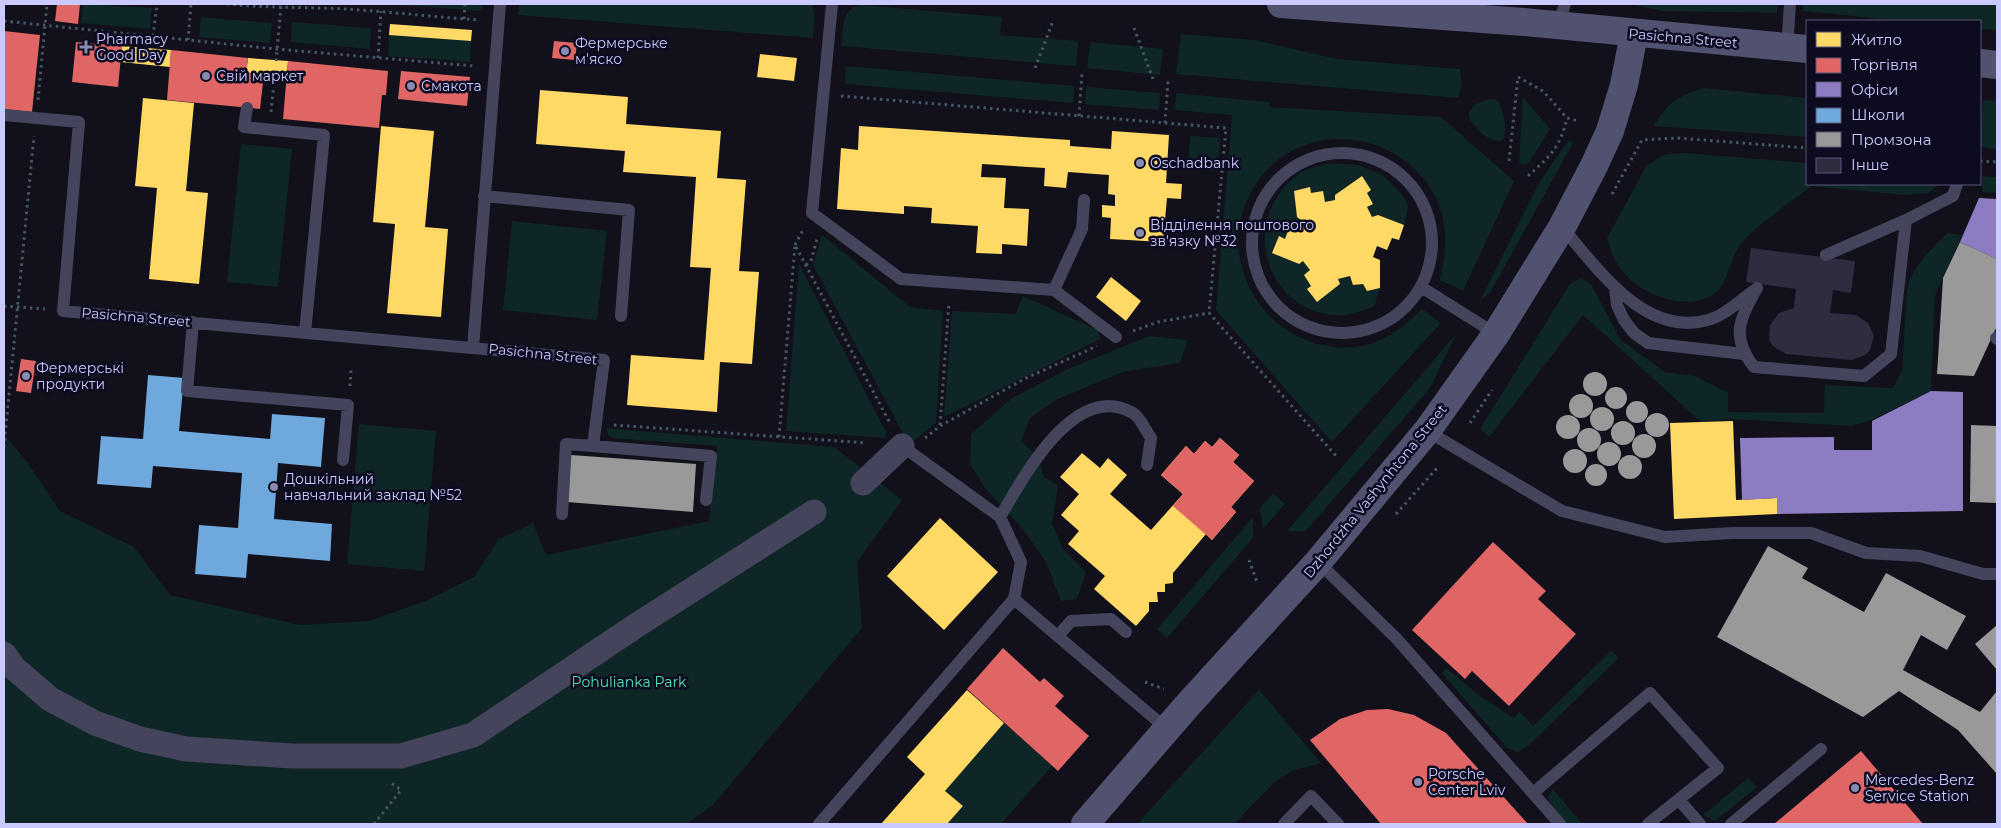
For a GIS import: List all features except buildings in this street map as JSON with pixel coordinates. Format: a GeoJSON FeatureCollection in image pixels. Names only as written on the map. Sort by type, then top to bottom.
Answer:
{"type":"FeatureCollection","features":[{"type":"Feature","properties":{"kind":"main road","name":"Pasichna Street"},"geometry":{"type":"LineString","coordinates":[[1281,4],[1562,14],[1634,34],[1797,48]]}},
{"type":"Feature","properties":{"kind":"main road","name":"Dzhordzha Vashynhtona Street"},"geometry":{"type":"LineString","coordinates":[[1085,824],[1318,562],[1427,431],[1496,334],[1562,227],[1610,131],[1624,85],[1634,34]]}},
{"type":"Feature","properties":{"kind":"main road"},"geometry":{"type":"LineString","coordinates":[[1981,64],[1997,65]]}},
{"type":"Feature","properties":{"kind":"street"},"geometry":{"type":"LineString","coordinates":[[863,483],[902,446]]}},
{"type":"Feature","properties":{"kind":"street"},"geometry":{"type":"LineString","coordinates":[[4,654],[14,668],[50,699],[95,723],[140,739],[186,749],[292,756],[401,756],[472,735],[644,620],[814,512]]}},
{"type":"Feature","properties":{"kind":"lane","name":"Pasichna Street"},"geometry":{"type":"LineString","coordinates":[[473,348],[500,4]]}},
{"type":"Feature","properties":{"kind":"lane"},"geometry":{"type":"LineString","coordinates":[[832,4],[812,213],[901,279],[1054,290],[1116,337]]}},
{"type":"Feature","properties":{"kind":"lane"},"geometry":{"type":"LineString","coordinates":[[1790,4],[1797,48]]}},
{"type":"Feature","properties":{"kind":"lane"},"geometry":{"type":"LineString","coordinates":[[247,108],[244,127],[324,135],[305,332]]}},
{"type":"Feature","properties":{"kind":"lane","name":"Pasichna Street"},"geometry":{"type":"LineString","coordinates":[[4,115],[79,122],[63,311],[604,360],[593,446]]}},
{"type":"Feature","properties":{"kind":"lane"},"geometry":{"type":"LineString","coordinates":[[1339,152],[1366,155],[1391,166],[1411,183],[1424,205],[1432,234],[1426,278],[1421,286],[1413,299],[1392,318],[1369,330],[1343,333],[1317,330],[1293,319],[1274,303],[1260,282],[1252,253],[1254,223],[1265,194],[1285,173],[1297,164],[1317,155],[1339,152]]}},
{"type":"Feature","properties":{"kind":"lane"},"geometry":{"type":"LineString","coordinates":[[1826,255],[1906,220],[1953,196],[1957,185]]}},
{"type":"Feature","properties":{"kind":"lane"},"geometry":{"type":"LineString","coordinates":[[484,196],[630,210],[621,316]]}},
{"type":"Feature","properties":{"kind":"lane"},"geometry":{"type":"LineString","coordinates":[[1054,290],[1082,229],[1084,200]]}},
{"type":"Feature","properties":{"kind":"lane"},"geometry":{"type":"LineString","coordinates":[[1562,227],[1615,288],[1649,314],[1678,322],[1709,320],[1758,288],[1740,322],[1739,339],[1744,354],[1754,367],[1864,376],[1891,354],[1906,220]]}},
{"type":"Feature","properties":{"kind":"lane"},"geometry":{"type":"LineString","coordinates":[[1421,286],[1496,334]]}},
{"type":"Feature","properties":{"kind":"lane"},"geometry":{"type":"LineString","coordinates":[[1615,288],[1617,305],[1624,320],[1634,333],[1648,343],[1744,354]]}},
{"type":"Feature","properties":{"kind":"lane"},"geometry":{"type":"LineString","coordinates":[[193,322],[187,391],[348,406],[344,460]]}},
{"type":"Feature","properties":{"kind":"lane"},"geometry":{"type":"LineString","coordinates":[[1000,517],[1026,473],[1057,434],[1087,409],[1112,406],[1135,413],[1151,438],[1147,465]]}},
{"type":"Feature","properties":{"kind":"lane"},"geometry":{"type":"LineString","coordinates":[[1427,431],[1562,512],[1665,537],[1733,533],[1811,533],[1866,553],[1920,556],[1983,574],[1997,574]]}},
{"type":"Feature","properties":{"kind":"lane"},"geometry":{"type":"LineString","coordinates":[[562,514],[566,444],[711,456],[706,500]]}},
{"type":"Feature","properties":{"kind":"lane"},"geometry":{"type":"LineString","coordinates":[[819,824],[1014,599],[1021,562],[1000,517],[902,446]]}},
{"type":"Feature","properties":{"kind":"lane"},"geometry":{"type":"LineString","coordinates":[[1318,562],[1396,638],[1560,824]]}},
{"type":"Feature","properties":{"kind":"lane"},"geometry":{"type":"LineString","coordinates":[[1014,599],[1167,730]]}},
{"type":"Feature","properties":{"kind":"lane"},"geometry":{"type":"LineString","coordinates":[[1058,636],[1071,621],[1111,619],[1126,632]]}},
{"type":"Feature","properties":{"kind":"lane"},"geometry":{"type":"LineString","coordinates":[[1533,793],[1650,693],[1718,768],[1648,824]]}},
{"type":"Feature","properties":{"kind":"lane"},"geometry":{"type":"LineString","coordinates":[[1730,824],[1821,749]]}},
{"type":"Feature","properties":{"kind":"lane"},"geometry":{"type":"LineString","coordinates":[[1284,824],[1311,796],[1338,824]]}},
{"type":"Feature","properties":{"kind":"lane"},"geometry":{"type":"LineString","coordinates":[[1679,800],[1700,824]]}},
{"type":"Feature","properties":{"kind":"path"},"geometry":{"type":"LineString","coordinates":[[4,446],[47,4]]}},
{"type":"Feature","properties":{"kind":"path"},"geometry":{"type":"LineString","coordinates":[[153,36],[157,4]]}},
{"type":"Feature","properties":{"kind":"path"},"geometry":{"type":"LineString","coordinates":[[188,40],[191,4]]}},
{"type":"Feature","properties":{"kind":"path"},"geometry":{"type":"LineString","coordinates":[[227,4],[381,11],[499,21]]}},
{"type":"Feature","properties":{"kind":"path"},"geometry":{"type":"LineString","coordinates":[[464,19],[465,4]]}},
{"type":"Feature","properties":{"kind":"path"},"geometry":{"type":"LineString","coordinates":[[276,61],[281,6]]}},
{"type":"Feature","properties":{"kind":"path"},"geometry":{"type":"LineString","coordinates":[[378,58],[381,11]]}},
{"type":"Feature","properties":{"kind":"path"},"geometry":{"type":"LineString","coordinates":[[1034,68],[1053,21]]}},
{"type":"Feature","properties":{"kind":"path"},"geometry":{"type":"LineString","coordinates":[[4,22],[474,67]]}},
{"type":"Feature","properties":{"kind":"path"},"geometry":{"type":"LineString","coordinates":[[1134,28],[1153,79]]}},
{"type":"Feature","properties":{"kind":"path"},"geometry":{"type":"LineString","coordinates":[[269,130],[275,72]]}},
{"type":"Feature","properties":{"kind":"path"},"geometry":{"type":"LineString","coordinates":[[1079,116],[1082,73]]}},
{"type":"Feature","properties":{"kind":"path"},"geometry":{"type":"LineString","coordinates":[[1509,161],[1518,77],[1543,91],[1567,118],[1579,121]]}},
{"type":"Feature","properties":{"kind":"path"},"geometry":{"type":"LineString","coordinates":[[1165,123],[1168,80]]}},
{"type":"Feature","properties":{"kind":"path"},"geometry":{"type":"LineString","coordinates":[[824,95],[1226,128],[1209,313],[1336,457]]}},
{"type":"Feature","properties":{"kind":"path"},"geometry":{"type":"LineString","coordinates":[[1528,176],[1546,159],[1562,138],[1567,118]]}},
{"type":"Feature","properties":{"kind":"path"},"geometry":{"type":"LineString","coordinates":[[1642,140],[1678,138],[1806,148]]}},
{"type":"Feature","properties":{"kind":"path"},"geometry":{"type":"LineString","coordinates":[[1981,160],[1997,162]]}},
{"type":"Feature","properties":{"kind":"path"},"geometry":{"type":"LineString","coordinates":[[806,265],[811,261],[821,220]]}},
{"type":"Feature","properties":{"kind":"path"},"geometry":{"type":"LineString","coordinates":[[779,437],[795,245],[902,446]]}},
{"type":"Feature","properties":{"kind":"path"},"geometry":{"type":"LineString","coordinates":[[951,282],[940,426],[1024,379],[1116,337],[1158,322],[1209,313]]}},
{"type":"Feature","properties":{"kind":"path"},"geometry":{"type":"LineString","coordinates":[[4,306],[63,311]]}},
{"type":"Feature","properties":{"kind":"path"},"geometry":{"type":"LineString","coordinates":[[595,424],[902,446]]}},
{"type":"Feature","properties":{"kind":"path"},"geometry":{"type":"LineString","coordinates":[[1249,560],[1257,582]]}},
{"type":"Feature","properties":{"kind":"path"},"geometry":{"type":"LineString","coordinates":[[1145,682],[1164,689]]}},
{"type":"Feature","properties":{"kind":"path"},"geometry":{"type":"LineString","coordinates":[[374,824],[401,790],[385,779]]}},
{"type":"Feature","properties":{"kind":"green space"},"geometry":{"type":"Polygon","coordinates":[[[83,4],[152,8],[150,29],[81,23],[83,4]]]}},
{"type":"Feature","properties":{"kind":"green space"},"geometry":{"type":"Polygon","coordinates":[[[390,4],[483,4],[482,11],[390,4]]]}},
{"type":"Feature","properties":{"kind":"green space"},"geometry":{"type":"Polygon","coordinates":[[[519,4],[812,4],[815,14],[813,38],[518,15],[519,4]]]}},
{"type":"Feature","properties":{"kind":"green space"},"geometry":{"type":"Polygon","coordinates":[[[1630,4],[1778,4],[1777,13],[1662,11],[1630,4]]]}},
{"type":"Feature","properties":{"kind":"green space"},"geometry":{"type":"Polygon","coordinates":[[[1803,4],[1997,4],[1997,30],[1981,29],[1981,20],[1895,20],[1802,11],[1803,4]]]}},
{"type":"Feature","properties":{"kind":"green space"},"geometry":{"type":"Polygon","coordinates":[[[862,5],[1002,17],[1000,35],[1078,41],[1076,66],[841,46],[844,20],[850,10],[862,5]]]}},
{"type":"Feature","properties":{"kind":"green space"},"geometry":{"type":"Polygon","coordinates":[[[201,17],[272,23],[270,43],[199,37],[201,17]]]}},
{"type":"Feature","properties":{"kind":"green space"},"geometry":{"type":"Polygon","coordinates":[[[292,22],[371,28],[370,49],[291,42],[292,22]]]}},
{"type":"Feature","properties":{"kind":"green space"},"geometry":{"type":"Polygon","coordinates":[[[1181,34],[1254,40],[1337,59],[1460,69],[1462,85],[1458,98],[1176,74],[1181,34]]]}},
{"type":"Feature","properties":{"kind":"green space"},"geometry":{"type":"Polygon","coordinates":[[[389,35],[471,41],[470,62],[388,56],[389,35]]]}},
{"type":"Feature","properties":{"kind":"green space"},"geometry":{"type":"Polygon","coordinates":[[[1090,42],[1163,49],[1160,75],[1087,68],[1090,42]]]}},
{"type":"Feature","properties":{"kind":"green space"},"geometry":{"type":"Polygon","coordinates":[[[846,66],[1074,86],[1073,103],[845,84],[846,66]]]}},
{"type":"Feature","properties":{"kind":"green space"},"geometry":{"type":"Polygon","coordinates":[[[1086,87],[1160,93],[1159,110],[1085,104],[1086,87]]]}},
{"type":"Feature","properties":{"kind":"green space"},"geometry":{"type":"Polygon","coordinates":[[[1704,88],[1806,98],[1806,137],[1654,126],[1669,105],[1686,94],[1704,88]]]}},
{"type":"Feature","properties":{"kind":"green space"},"geometry":{"type":"Polygon","coordinates":[[[1176,93],[1269,102],[1269,107],[1441,117],[1514,181],[1463,291],[1440,280],[1444,259],[1445,228],[1440,208],[1436,198],[1420,174],[1399,156],[1374,145],[1348,139],[1321,141],[1296,149],[1273,164],[1254,187],[1241,218],[1239,249],[1245,279],[1260,305],[1282,327],[1309,341],[1339,347],[1373,343],[1387,337],[1422,309],[1441,323],[1332,442],[1216,310],[1232,115],[1175,110],[1176,93]]]}},
{"type":"Feature","properties":{"kind":"green space"},"geometry":{"type":"Polygon","coordinates":[[[1523,97],[1550,129],[1530,161],[1525,165],[1519,162],[1523,97]]]}},
{"type":"Feature","properties":{"kind":"green space"},"geometry":{"type":"Polygon","coordinates":[[[1496,99],[1499,102],[1504,118],[1505,135],[1504,139],[1499,141],[1488,138],[1477,129],[1468,114],[1475,104],[1496,99]]]}},
{"type":"Feature","properties":{"kind":"green space"},"geometry":{"type":"Polygon","coordinates":[[[1983,100],[1997,101],[1997,149],[1981,147],[1983,100]]]}},
{"type":"Feature","properties":{"kind":"green space"},"geometry":{"type":"Polygon","coordinates":[[[1190,136],[1220,138],[1218,171],[1188,170],[1190,136]]]}},
{"type":"Feature","properties":{"kind":"green space"},"geometry":{"type":"Polygon","coordinates":[[[1569,140],[1573,143],[1490,293],[1481,299],[1540,181],[1569,140]]]}},
{"type":"Feature","properties":{"kind":"green space"},"geometry":{"type":"Polygon","coordinates":[[[241,144],[292,149],[278,287],[227,282],[241,144]]]}},
{"type":"Feature","properties":{"kind":"green space"},"geometry":{"type":"Polygon","coordinates":[[[1686,153],[1806,163],[1806,185],[1939,185],[1928,193],[1905,195],[1811,186],[1743,241],[1719,289],[1709,297],[1697,301],[1684,302],[1658,296],[1635,283],[1622,271],[1616,262],[1607,238],[1647,165],[1666,154],[1686,153]]]}},
{"type":"Feature","properties":{"kind":"green space"},"geometry":{"type":"Polygon","coordinates":[[[1331,163],[1359,165],[1384,176],[1404,197],[1408,206],[1404,225],[1378,215],[1372,217],[1367,207],[1373,204],[1367,193],[1371,190],[1361,176],[1335,195],[1335,200],[1325,202],[1323,191],[1311,193],[1309,187],[1294,191],[1297,217],[1302,221],[1298,232],[1289,228],[1285,239],[1279,236],[1273,253],[1298,264],[1303,261],[1310,270],[1304,275],[1311,286],[1307,289],[1316,301],[1340,285],[1338,279],[1350,276],[1353,285],[1363,284],[1367,291],[1380,288],[1374,306],[1348,314],[1324,314],[1302,305],[1284,291],[1272,271],[1265,249],[1266,224],[1281,191],[1292,179],[1305,170],[1331,163]]]}},
{"type":"Feature","properties":{"kind":"green space"},"geometry":{"type":"Polygon","coordinates":[[[1983,176],[1997,177],[1997,193],[1982,192],[1983,176]]]}},
{"type":"Feature","properties":{"kind":"green space"},"geometry":{"type":"Polygon","coordinates":[[[512,221],[607,231],[597,320],[503,310],[512,221]]]}},
{"type":"Feature","properties":{"kind":"green space"},"geometry":{"type":"Polygon","coordinates":[[[1947,233],[1962,235],[1935,295],[1931,391],[1871,420],[1852,426],[1730,419],[1701,422],[1583,315],[1489,437],[1480,429],[1570,284],[1581,278],[1591,284],[1620,339],[1665,372],[1695,376],[1728,393],[1728,412],[1824,413],[1825,385],[1893,388],[1902,371],[1907,289],[1910,280],[1923,258],[1947,233]]]}},
{"type":"Feature","properties":{"kind":"green space"},"geometry":{"type":"Polygon","coordinates":[[[822,235],[910,307],[943,311],[936,423],[913,441],[906,439],[813,265],[822,235]]]}},
{"type":"Feature","properties":{"kind":"green space"},"geometry":{"type":"Polygon","coordinates":[[[799,264],[886,432],[886,438],[786,431],[799,264]]]}},
{"type":"Feature","properties":{"kind":"green space"},"geometry":{"type":"Polygon","coordinates":[[[1023,296],[1098,330],[1100,339],[944,417],[952,311],[1015,314],[1023,296]]]}},
{"type":"Feature","properties":{"kind":"green space"},"geometry":{"type":"Polygon","coordinates":[[[1457,333],[1430,388],[1306,531],[1287,531],[1457,333]]]}},
{"type":"Feature","properties":{"kind":"green space"},"geometry":{"type":"Polygon","coordinates":[[[1149,336],[1188,340],[1180,363],[1122,372],[1056,400],[1030,418],[1021,441],[1038,457],[1044,477],[1058,485],[1052,524],[1064,550],[1086,572],[1077,599],[1061,601],[1046,562],[1022,528],[985,488],[970,464],[971,434],[1012,398],[1068,369],[1149,336]]]}},
{"type":"Feature","properties":{"kind":"green space"},"geometry":{"type":"Polygon","coordinates":[[[359,424],[436,431],[424,571],[347,564],[359,424]]]}},
{"type":"Feature","properties":{"kind":"green space","name":"Pohulianka Park"},"geometry":{"type":"Polygon","coordinates":[[[606,428],[834,447],[902,500],[857,562],[862,628],[712,806],[686,824],[4,824],[4,434],[27,462],[60,511],[134,547],[170,595],[300,625],[369,621],[425,601],[474,577],[499,539],[533,523],[546,555],[709,521],[717,446],[612,438],[608,435],[606,428]]]}},
{"type":"Feature","properties":{"kind":"green space"},"geometry":{"type":"Polygon","coordinates":[[[1273,493],[1285,504],[1263,529],[1260,508],[1273,493]]]}},
{"type":"Feature","properties":{"kind":"green space"},"geometry":{"type":"Polygon","coordinates":[[[1253,517],[1253,538],[1167,638],[1157,629],[1253,517]]]}},
{"type":"Feature","properties":{"kind":"green space"},"geometry":{"type":"Polygon","coordinates":[[[1611,651],[1619,658],[1528,746],[1518,752],[1507,748],[1442,673],[1446,668],[1484,699],[1514,718],[1519,711],[1533,726],[1611,651]]]}},
{"type":"Feature","properties":{"kind":"green space"},"geometry":{"type":"Polygon","coordinates":[[[1259,690],[1321,763],[1292,771],[1276,781],[1234,824],[1137,824],[1259,690]]]}},
{"type":"Feature","properties":{"kind":"green space"},"geometry":{"type":"Polygon","coordinates":[[[1004,723],[1052,766],[1001,824],[947,824],[963,806],[945,791],[1004,723]]]}},
{"type":"Feature","properties":{"kind":"green space"},"geometry":{"type":"Polygon","coordinates":[[[1748,778],[1757,787],[1715,821],[1703,815],[1748,778]]]}},
{"type":"Feature","properties":{"kind":"green space"},"geometry":{"type":"Polygon","coordinates":[[[1553,789],[1582,824],[1565,824],[1550,806],[1548,796],[1553,789]]]}},
{"type":"Feature","properties":{"kind":"place","name":"Pharmacy Good Day"},"geometry":{"type":"Point","coordinates":[86,47]}},
{"type":"Feature","properties":{"kind":"place","name":"Фермерське м'яско"},"geometry":{"type":"Point","coordinates":[565,51]}},
{"type":"Feature","properties":{"kind":"place","name":"Свій маркет"},"geometry":{"type":"Point","coordinates":[206,76]}},
{"type":"Feature","properties":{"kind":"place","name":"Смакота"},"geometry":{"type":"Point","coordinates":[411,86]}},
{"type":"Feature","properties":{"kind":"place","name":"Oschadbank"},"geometry":{"type":"Point","coordinates":[1140,163]}},
{"type":"Feature","properties":{"kind":"place","name":"Відділення поштового зв'язку №32"},"geometry":{"type":"Point","coordinates":[1140,233]}},
{"type":"Feature","properties":{"kind":"place","name":"Фермерські продукти"},"geometry":{"type":"Point","coordinates":[26,376]}},
{"type":"Feature","properties":{"kind":"place","name":"Дошкільний навчальний заклад №52"},"geometry":{"type":"Point","coordinates":[274,487]}},
{"type":"Feature","properties":{"kind":"place","name":"Porsche Center Lviv"},"geometry":{"type":"Point","coordinates":[1418,782]}},
{"type":"Feature","properties":{"kind":"place","name":"Mercedes-Benz Service Station"},"geometry":{"type":"Point","coordinates":[1855,788]}}]}
